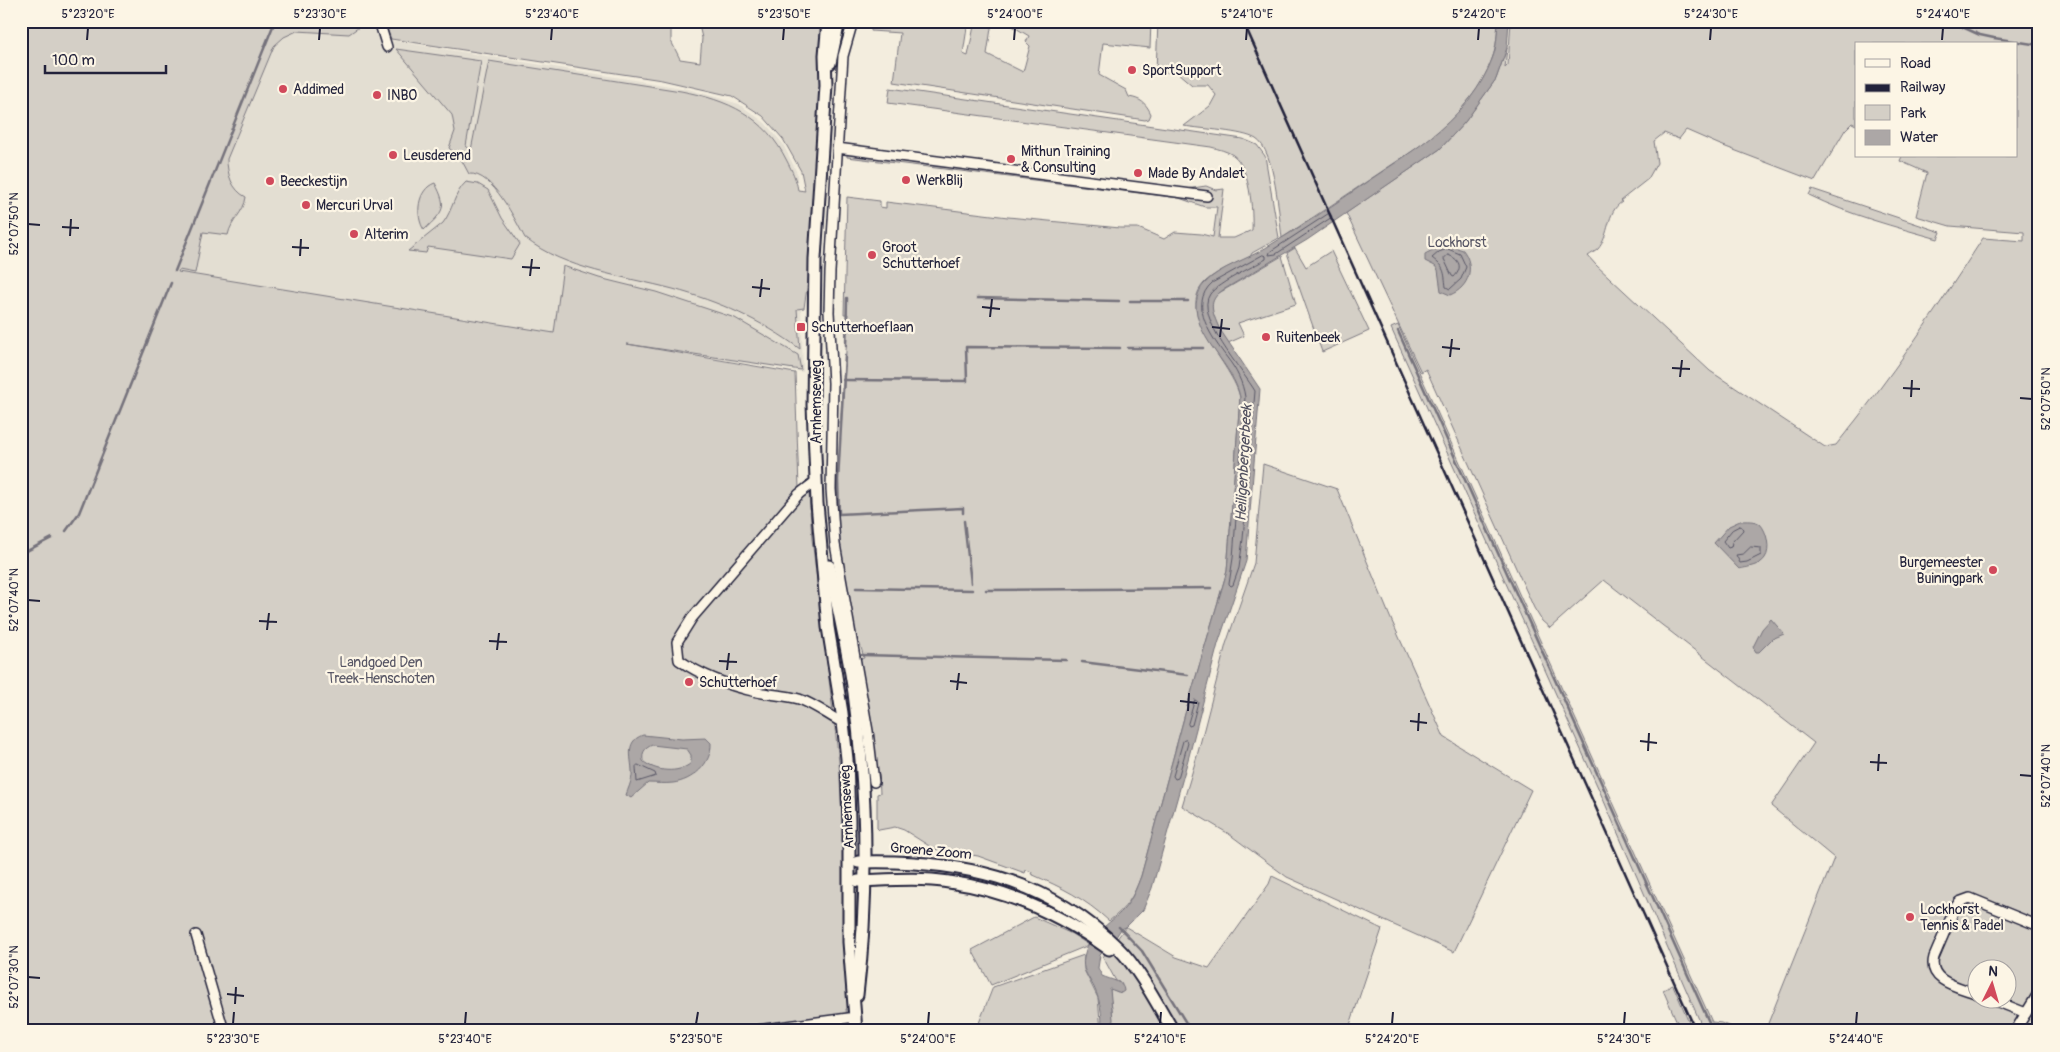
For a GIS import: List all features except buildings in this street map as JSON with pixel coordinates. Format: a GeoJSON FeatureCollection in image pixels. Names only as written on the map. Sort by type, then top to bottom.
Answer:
{"type":"FeatureCollection","features":[{"type":"Feature","properties":{"kind":"main road","name":"Arnhemseweg"},"geometry":{"type":"LineString","coordinates":[[828,21],[815,259],[813,344],[816,481],[828,627],[847,759],[849,942],[856,1031]]}},
{"type":"Feature","properties":{"kind":"main road","name":"Arnhemseweg"},"geometry":{"type":"LineString","coordinates":[[826,85],[840,21]]}},
{"type":"Feature","properties":{"kind":"main road","name":"Arnhemseweg"},"geometry":{"type":"LineString","coordinates":[[818,514],[854,692],[864,794],[865,862],[861,967],[856,1014]]}},
{"type":"Feature","properties":{"kind":"main road","name":"Groene Zoom"},"geometry":{"type":"LineString","coordinates":[[849,863],[932,864],[978,870],[1035,890],[1118,951],[1131,964],[1173,1031]]}},
{"type":"Feature","properties":{"kind":"main road","name":"Groene Zoom"},"geometry":{"type":"LineString","coordinates":[[849,881],[916,879],[949,882],[985,890],[1080,922]]}},
{"type":"Feature","properties":{"kind":"street"},"geometry":{"type":"LineString","coordinates":[[379,21],[386,47]]}},
{"type":"Feature","properties":{"kind":"street","name":"Arnhemseweg"},"geometry":{"type":"LineString","coordinates":[[853,21],[843,56],[829,291],[833,382],[831,489],[834,544],[868,731],[874,782]]}},
{"type":"Feature","properties":{"kind":"street"},"geometry":{"type":"LineString","coordinates":[[837,148],[1207,196]]}},
{"type":"Feature","properties":{"kind":"street"},"geometry":{"type":"LineString","coordinates":[[816,481],[799,494],[692,618],[677,642],[679,660],[694,670],[732,685],[757,692],[797,699],[810,704],[843,723]]}},
{"type":"Feature","properties":{"kind":"street"},"geometry":{"type":"LineString","coordinates":[[1968,990],[1943,980],[1934,972],[1933,966],[1934,957],[1941,939],[1959,902],[1970,898],[2039,926]]}},
{"type":"Feature","properties":{"kind":"street"},"geometry":{"type":"LineString","coordinates":[[196,935],[224,1031]]}},
{"type":"Feature","properties":{"kind":"street"},"geometry":{"type":"LineString","coordinates":[[2015,1031],[2039,992]]}},
{"type":"Feature","properties":{"kind":"street"},"geometry":{"type":"LineString","coordinates":[[2017,1010],[2026,1014]]}},
{"type":"Feature","properties":{"kind":"street"},"geometry":{"type":"LineString","coordinates":[[749,1031],[856,1014]]}},
{"type":"Feature","properties":{"kind":"shaded area"},"geometry":{"type":"Polygon","coordinates":[[[274,21],[384,21],[389,40],[688,89],[739,104],[765,123],[783,144],[797,173],[803,372],[174,274],[274,21]]]}},
{"type":"Feature","properties":{"kind":"green space","name":"Landgoed Den Treek-Henschoten"},"geometry":{"type":"Polygon","coordinates":[[[21,21],[368,21],[349,34],[297,31],[284,37],[274,46],[227,159],[231,181],[237,190],[246,197],[243,208],[228,235],[203,232],[195,273],[179,270],[178,272],[554,333],[563,266],[599,278],[656,292],[735,318],[798,355],[801,370],[627,344],[795,373],[799,488],[808,479],[812,539],[839,762],[847,911],[850,1009],[846,1009],[848,1031],[21,1031],[21,21]]]}},
{"type":"Feature","properties":{"kind":"green space"},"geometry":{"type":"Polygon","coordinates":[[[384,21],[671,21],[671,41],[680,59],[700,62],[702,38],[698,21],[826,21],[810,267],[804,308],[797,309],[800,349],[755,321],[723,306],[673,289],[576,265],[541,249],[525,238],[495,189],[478,175],[469,174],[461,159],[449,148],[455,131],[452,115],[396,49],[481,61],[466,146],[471,150],[489,61],[681,91],[714,99],[729,105],[756,121],[768,132],[787,161],[798,190],[805,191],[801,171],[783,139],[763,116],[732,96],[662,80],[391,39],[384,21]]]}},
{"type":"Feature","properties":{"kind":"green space"},"geometry":{"type":"Polygon","coordinates":[[[872,21],[968,21],[963,54],[968,56],[975,21],[991,21],[987,54],[1023,72],[1030,46],[1026,42],[1029,36],[1004,21],[1151,21],[1150,48],[1103,43],[1099,75],[1126,90],[1129,97],[1143,102],[1151,114],[1149,119],[1145,120],[894,82],[900,33],[871,31],[872,21]]]}},
{"type":"Feature","properties":{"kind":"green space"},"geometry":{"type":"Polygon","coordinates":[[[1158,21],[1498,21],[1497,39],[1488,69],[1473,95],[1453,118],[1420,146],[1282,238],[1272,169],[1268,156],[1256,139],[1242,134],[1184,126],[1210,106],[1216,95],[1208,85],[1192,85],[1178,73],[1156,72],[1158,21]]]}},
{"type":"Feature","properties":{"kind":"green space","name":"Lockhorst"},"geometry":{"type":"Polygon","coordinates":[[[1511,21],[2039,21],[2039,1031],[1765,1031],[1834,858],[1771,806],[1814,743],[1604,580],[1550,628],[1542,621],[1534,608],[1426,369],[1421,372],[1346,213],[1440,149],[1465,122],[1496,79],[1507,48],[1505,68],[1508,65],[1511,21]],[[1855,42],[1855,124],[1852,123],[1845,130],[1815,181],[1686,130],[1679,139],[1664,133],[1654,141],[1657,163],[1648,179],[1620,201],[1622,202],[1613,212],[1602,243],[1598,249],[1588,256],[1710,371],[1825,447],[1836,445],[1875,395],[1931,317],[1983,238],[2024,241],[2024,232],[1950,226],[1916,216],[1927,173],[1900,161],[1901,158],[2018,158],[2018,42],[1855,42]],[[1759,524],[1715,543],[1739,568],[1760,563],[1759,524]]]}},
{"type":"Feature","properties":{"kind":"green space"},"geometry":{"type":"Polygon","coordinates":[[[890,88],[1243,139],[1257,145],[1265,156],[1279,238],[1252,253],[1250,257],[1211,277],[1197,294],[1196,308],[1200,323],[1235,385],[1240,398],[1227,571],[1185,714],[1141,876],[1129,902],[1109,921],[1082,900],[1031,874],[1032,872],[1026,870],[1025,873],[978,856],[934,849],[904,830],[895,827],[879,830],[877,828],[877,794],[880,793],[879,775],[868,777],[852,660],[864,658],[860,644],[858,644],[847,590],[844,586],[837,515],[842,388],[844,388],[848,314],[844,314],[847,197],[880,201],[880,207],[886,208],[886,202],[1008,217],[1120,228],[1138,228],[1164,239],[1175,232],[1213,237],[1217,207],[1205,207],[1179,198],[847,157],[847,145],[1186,189],[1206,186],[1216,190],[1224,189],[1218,238],[1234,238],[1252,230],[1251,201],[1247,179],[1239,161],[1233,155],[1211,147],[888,103],[890,88]]]}},
{"type":"Feature","properties":{"kind":"green space"},"geometry":{"type":"Polygon","coordinates":[[[466,182],[478,184],[488,190],[502,218],[520,244],[511,259],[428,247],[426,253],[408,251],[443,223],[459,191],[466,182]]]}},
{"type":"Feature","properties":{"kind":"green space"},"geometry":{"type":"Polygon","coordinates":[[[435,183],[442,198],[442,209],[424,230],[419,218],[419,204],[424,191],[435,183]]]}},
{"type":"Feature","properties":{"kind":"green space"},"geometry":{"type":"Polygon","coordinates":[[[1812,189],[1941,232],[1938,239],[1856,215],[1809,195],[1812,189]]]}},
{"type":"Feature","properties":{"kind":"green space"},"geometry":{"type":"Polygon","coordinates":[[[1295,248],[1306,267],[1331,251],[1369,331],[1322,352],[1287,253],[1295,248]]]}},
{"type":"Feature","properties":{"kind":"green space"},"geometry":{"type":"Polygon","coordinates":[[[1282,256],[1296,304],[1238,323],[1244,336],[1228,343],[1218,327],[1213,314],[1212,302],[1214,296],[1282,256]]]}},
{"type":"Feature","properties":{"kind":"green space"},"geometry":{"type":"Polygon","coordinates":[[[1398,325],[1712,1022],[1721,1023],[1741,1031],[1717,1031],[1712,1023],[1701,1024],[1600,792],[1391,328],[1398,325]]]}},
{"type":"Feature","properties":{"kind":"green space"},"geometry":{"type":"Polygon","coordinates":[[[1263,464],[1337,489],[1390,617],[1444,737],[1531,790],[1454,952],[1287,877],[1229,834],[1182,806],[1226,644],[1254,563],[1263,464]]]}},
{"type":"Feature","properties":{"kind":"green space"},"geometry":{"type":"Polygon","coordinates":[[[1272,876],[1382,929],[1348,1031],[1112,1031],[1112,1008],[1109,991],[1112,989],[1118,992],[1122,983],[1116,981],[1103,957],[1126,927],[1176,957],[1209,968],[1269,884],[1272,876]]]}},
{"type":"Feature","properties":{"kind":"green space"},"geometry":{"type":"Polygon","coordinates":[[[1034,917],[1072,934],[1089,945],[991,985],[972,950],[1034,917]]]}},
{"type":"Feature","properties":{"kind":"green space"},"geometry":{"type":"Polygon","coordinates":[[[1084,955],[1084,970],[1098,998],[1101,1031],[966,1031],[979,1023],[993,987],[1084,955]]]}},
{"type":"Feature","properties":{"kind":"green space"},"geometry":{"type":"Polygon","coordinates":[[[1673,985],[1693,1031],[1681,1031],[1663,990],[1673,985]]]}},
{"type":"Feature","properties":{"kind":"water","name":"Heiligenbergerbeek"},"geometry":{"type":"Polygon","coordinates":[[[1498,21],[1509,21],[1507,48],[1496,79],[1465,122],[1440,149],[1307,240],[1223,290],[1213,302],[1212,307],[1219,328],[1260,389],[1246,561],[1218,644],[1152,888],[1143,910],[1126,927],[1121,929],[1100,955],[1098,968],[1102,976],[1122,985],[1124,991],[1121,993],[1110,989],[1113,1019],[1112,1031],[1101,1031],[1100,1006],[1094,987],[1084,969],[1085,953],[1096,935],[1126,906],[1134,894],[1141,876],[1185,714],[1227,571],[1240,397],[1230,374],[1209,342],[1198,320],[1196,307],[1198,294],[1203,285],[1218,272],[1260,251],[1305,223],[1405,156],[1440,129],[1471,98],[1483,79],[1495,50],[1498,21]]]}},
{"type":"Feature","properties":{"kind":"water"},"geometry":{"type":"Polygon","coordinates":[[[1444,244],[1463,250],[1469,263],[1466,281],[1462,287],[1450,295],[1441,291],[1438,270],[1435,266],[1425,261],[1425,254],[1444,244]]]}},
{"type":"Feature","properties":{"kind":"water"},"geometry":{"type":"Polygon","coordinates":[[[1740,521],[1753,521],[1760,524],[1765,531],[1768,550],[1767,555],[1760,563],[1739,569],[1714,543],[1729,526],[1740,521]]]}},
{"type":"Feature","properties":{"kind":"water"},"geometry":{"type":"Polygon","coordinates":[[[1771,619],[1784,634],[1772,639],[1759,652],[1756,652],[1753,647],[1762,629],[1771,619]]]}},
{"type":"Feature","properties":{"kind":"water"},"geometry":{"type":"Polygon","coordinates":[[[643,735],[682,739],[706,738],[711,743],[708,758],[694,775],[680,782],[648,783],[631,798],[626,795],[632,776],[630,752],[633,742],[643,735]],[[652,745],[644,751],[643,761],[654,768],[680,769],[691,763],[691,755],[687,749],[652,745]]]}},
{"type":"Feature","properties":{"kind":"waterway"},"geometry":{"type":"LineString","coordinates":[[175,271],[275,21]]}},
{"type":"Feature","properties":{"kind":"waterway"},"geometry":{"type":"LineString","coordinates":[[1954,21],[1956,24],[1980,35],[2039,45]]}},
{"type":"Feature","properties":{"kind":"waterway"},"geometry":{"type":"LineString","coordinates":[[66,531],[79,513],[171,283]]}},
{"type":"Feature","properties":{"kind":"waterway"},"geometry":{"type":"LineString","coordinates":[[846,345],[847,298]]}},
{"type":"Feature","properties":{"kind":"waterway"},"geometry":{"type":"LineString","coordinates":[[977,298],[1119,301]]}},
{"type":"Feature","properties":{"kind":"waterway"},"geometry":{"type":"LineString","coordinates":[[1130,301],[1188,301]]}},
{"type":"Feature","properties":{"kind":"waterway"},"geometry":{"type":"LineString","coordinates":[[1398,331],[1713,1031]]}},
{"type":"Feature","properties":{"kind":"waterway"},"geometry":{"type":"LineString","coordinates":[[843,380],[967,381],[966,347],[1120,348]]}},
{"type":"Feature","properties":{"kind":"waterway"},"geometry":{"type":"LineString","coordinates":[[1128,348],[1203,348]]}},
{"type":"Feature","properties":{"kind":"waterway"},"geometry":{"type":"LineString","coordinates":[[845,355],[838,480],[839,514],[963,508],[963,513]]}},
{"type":"Feature","properties":{"kind":"waterway"},"geometry":{"type":"LineString","coordinates":[[964,521],[971,583]]}},
{"type":"Feature","properties":{"kind":"waterway"},"geometry":{"type":"LineString","coordinates":[[21,554],[52,538]]}},
{"type":"Feature","properties":{"kind":"waterway"},"geometry":{"type":"LineString","coordinates":[[856,588],[972,590]]}},
{"type":"Feature","properties":{"kind":"waterway"},"geometry":{"type":"LineString","coordinates":[[986,590],[1211,588]]}},
{"type":"Feature","properties":{"kind":"waterway"},"geometry":{"type":"LineString","coordinates":[[862,655],[1066,660]]}},
{"type":"Feature","properties":{"kind":"waterway"},"geometry":{"type":"LineString","coordinates":[[1082,662],[1188,675]]}},
{"type":"Feature","properties":{"kind":"waterway"},"geometry":{"type":"LineString","coordinates":[[1119,927],[1142,951],[1191,1031]]}},
{"type":"Feature","properties":{"kind":"railway"},"geometry":{"type":"LineString","coordinates":[[1243,21],[1696,1031]]}},
{"type":"Feature","properties":{"kind":"place","name":"SportSupport"},"geometry":{"type":"Point","coordinates":[1132,70]}},
{"type":"Feature","properties":{"kind":"place","name":"Addimed"},"geometry":{"type":"Point","coordinates":[283,89]}},
{"type":"Feature","properties":{"kind":"place","name":"INBO"},"geometry":{"type":"Point","coordinates":[377,95]}},
{"type":"Feature","properties":{"kind":"place","name":"Leusderend"},"geometry":{"type":"Point","coordinates":[393,155]}},
{"type":"Feature","properties":{"kind":"place","name":"Mithun Training & Consulting"},"geometry":{"type":"Point","coordinates":[1011,159]}},
{"type":"Feature","properties":{"kind":"place","name":"Made By Andalet"},"geometry":{"type":"Point","coordinates":[1138,173]}},
{"type":"Feature","properties":{"kind":"place","name":"WerkBlij"},"geometry":{"type":"Point","coordinates":[906,180]}},
{"type":"Feature","properties":{"kind":"place","name":"Beeckestijn"},"geometry":{"type":"Point","coordinates":[270,181]}},
{"type":"Feature","properties":{"kind":"place","name":"Mercuri Urval"},"geometry":{"type":"Point","coordinates":[306,205]}},
{"type":"Feature","properties":{"kind":"place","name":"Alterim"},"geometry":{"type":"Point","coordinates":[354,234]}},
{"type":"Feature","properties":{"kind":"place","name":"Groot Schutterhoef"},"geometry":{"type":"Point","coordinates":[872,255]}},
{"type":"Feature","properties":{"kind":"place","name":"Schutterhoeflaan"},"geometry":{"type":"Point","coordinates":[801,327]}},
{"type":"Feature","properties":{"kind":"place","name":"Ruitenbeek"},"geometry":{"type":"Point","coordinates":[1266,337]}},
{"type":"Feature","properties":{"kind":"place","name":"Burgemeester Buiningpark"},"geometry":{"type":"Point","coordinates":[1993,570]}},
{"type":"Feature","properties":{"kind":"place","name":"Schutterhoef"},"geometry":{"type":"Point","coordinates":[689,682]}},
{"type":"Feature","properties":{"kind":"place","name":"Lockhorst Tennis & Padel"},"geometry":{"type":"Point","coordinates":[1910,917]}}]}
